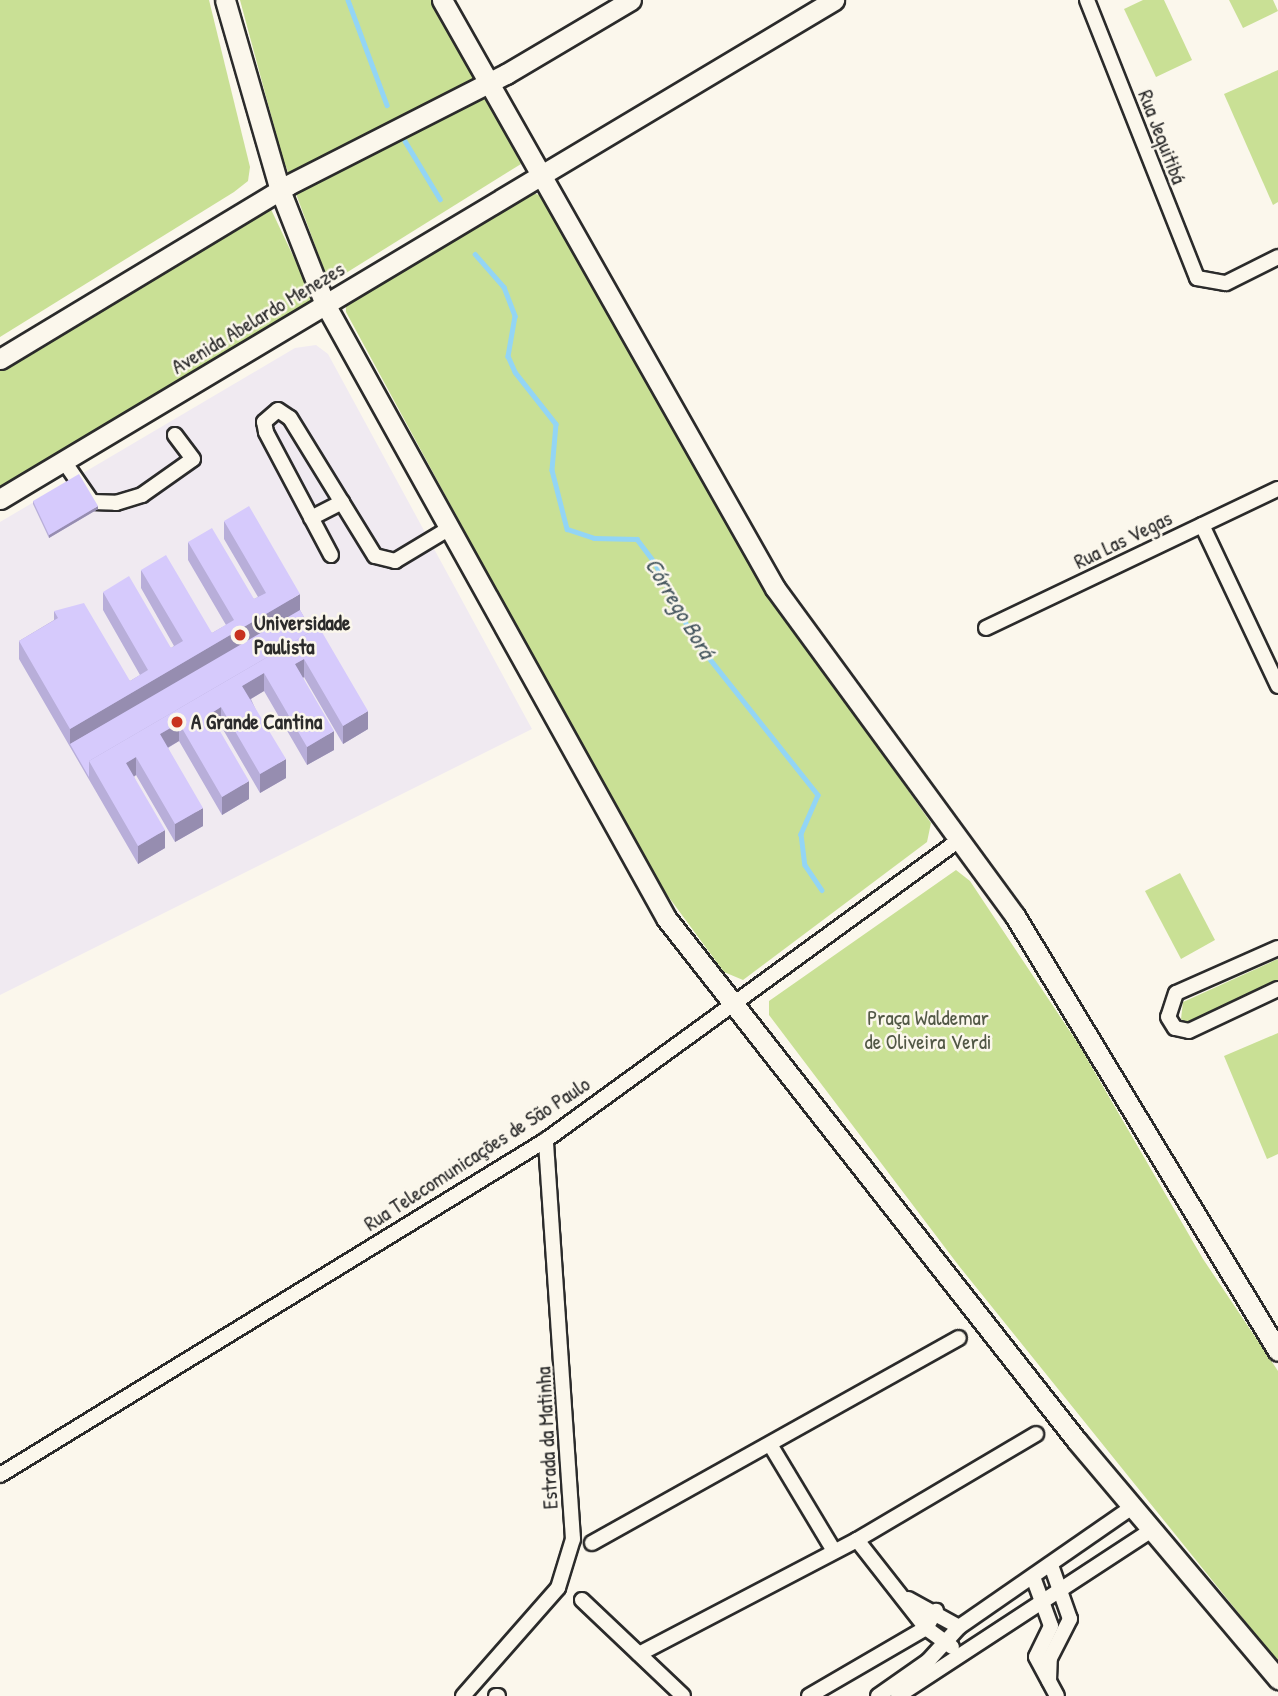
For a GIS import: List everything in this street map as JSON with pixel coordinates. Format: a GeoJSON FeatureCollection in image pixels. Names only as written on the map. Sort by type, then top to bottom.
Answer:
{"type":"FeatureCollection","features":[{"type":"Feature","properties":{"kind":"main road"},"geometry":{"type":"LineString","coordinates":[[225,0],[281,190],[325,304],[643,882],[734,1005],[1131,1507],[1278,1679]]}},
{"type":"Feature","properties":{"kind":"main road"},"geometry":{"type":"LineString","coordinates":[[442,0],[485,84],[775,588],[959,841],[1084,1024],[1224,1270],[1278,1351]]}},
{"type":"Feature","properties":{"kind":"main road"},"geometry":{"type":"LineString","coordinates":[[0,359],[281,190],[485,84],[632,0]]}},
{"type":"Feature","properties":{"kind":"main road","name":"Avenida Abelardo Menezes"},"geometry":{"type":"LineString","coordinates":[[0,499],[834,0]]}},
{"type":"Feature","properties":{"kind":"street","name":"Rua Jequitibá"},"geometry":{"type":"LineString","coordinates":[[1087,0],[1191,270],[1206,283],[1226,283],[1278,257]]}},
{"type":"Feature","properties":{"kind":"street"},"geometry":{"type":"LineString","coordinates":[[331,555],[266,432],[269,414],[278,410],[290,418],[342,502],[384,562],[450,528]]}},
{"type":"Feature","properties":{"kind":"street"},"geometry":{"type":"LineString","coordinates":[[64,460],[92,502],[116,503],[142,495],[193,459],[175,435]]}},
{"type":"Feature","properties":{"kind":"street","name":"Rua Las Vegas"},"geometry":{"type":"LineString","coordinates":[[986,628],[1278,489]]}},
{"type":"Feature","properties":{"kind":"street"},"geometry":{"type":"LineString","coordinates":[[311,518],[342,502]]}},
{"type":"Feature","properties":{"kind":"street"},"geometry":{"type":"LineString","coordinates":[[1202,525],[1278,686]]}},
{"type":"Feature","properties":{"kind":"street","name":"Rua Telecomunicações de São Paulo"},"geometry":{"type":"LineString","coordinates":[[0,1475],[546,1139],[959,841]]}},
{"type":"Feature","properties":{"kind":"street"},"geometry":{"type":"LineString","coordinates":[[1278,948],[1176,993],[1168,1017],[1175,1028],[1189,1031],[1278,989]]}},
{"type":"Feature","properties":{"kind":"street","name":"Estrada da Matinha"},"geometry":{"type":"LineString","coordinates":[[463,1696],[558,1588],[573,1539],[546,1139]]}},
{"type":"Feature","properties":{"kind":"street"},"geometry":{"type":"LineString","coordinates":[[592,1543],[771,1446],[959,1338]]}},
{"type":"Feature","properties":{"kind":"street"},"geometry":{"type":"LineString","coordinates":[[639,1654],[856,1540],[1036,1434]]}},
{"type":"Feature","properties":{"kind":"street"},"geometry":{"type":"LineString","coordinates":[[771,1446],[834,1551]]}},
{"type":"Feature","properties":{"kind":"street"},"geometry":{"type":"LineString","coordinates":[[878,1696],[946,1641],[959,1627],[1071,1552],[1131,1507]]}},
{"type":"Feature","properties":{"kind":"street"},"geometry":{"type":"LineString","coordinates":[[898,1696],[1152,1530]]}},
{"type":"Feature","properties":{"kind":"street"},"geometry":{"type":"LineString","coordinates":[[1089,1539],[1104,1562]]}},
{"type":"Feature","properties":{"kind":"street"},"geometry":{"type":"LineString","coordinates":[[856,1540],[908,1599],[926,1628],[961,1655]]}},
{"type":"Feature","properties":{"kind":"street"},"geometry":{"type":"LineString","coordinates":[[1051,1565],[1062,1588],[1070,1619],[1050,1658],[1054,1691]]}},
{"type":"Feature","properties":{"kind":"street"},"geometry":{"type":"LineString","coordinates":[[1033,1577],[1044,1600],[1051,1626],[1036,1657],[1054,1691]]}},
{"type":"Feature","properties":{"kind":"street"},"geometry":{"type":"LineString","coordinates":[[908,1599],[936,1611],[959,1627]]}},
{"type":"Feature","properties":{"kind":"street"},"geometry":{"type":"LineString","coordinates":[[582,1600],[683,1696]]}},
{"type":"Feature","properties":{"kind":"street"},"geometry":{"type":"LineString","coordinates":[[809,1696],[926,1628],[936,1611]]}},
{"type":"Feature","properties":{"kind":"street"},"geometry":{"type":"LineString","coordinates":[[1051,1626],[1070,1619]]}},
{"type":"Feature","properties":{"kind":"shaded area","name":"Universidade Paulista"},"geometry":{"type":"Polygon","coordinates":[[[316,345],[328,354],[532,729],[0,995],[0,522],[295,348],[316,345]]]}},
{"type":"Feature","properties":{"kind":"green space"},"geometry":{"type":"Polygon","coordinates":[[[0,0],[209,0],[250,167],[248,181],[234,192],[0,337],[0,0]]]}},
{"type":"Feature","properties":{"kind":"green space"},"geometry":{"type":"Polygon","coordinates":[[[240,0],[433,0],[521,164],[346,273],[326,275],[282,156],[240,0]]]}},
{"type":"Feature","properties":{"kind":"green space"},"geometry":{"type":"Polygon","coordinates":[[[1143,0],[1164,0],[1192,60],[1156,77],[1124,9],[1143,0]]]}},
{"type":"Feature","properties":{"kind":"green space"},"geometry":{"type":"Polygon","coordinates":[[[1229,0],[1273,0],[1278,11],[1243,28],[1229,0]]]}},
{"type":"Feature","properties":{"kind":"green space"},"geometry":{"type":"Polygon","coordinates":[[[1278,70],[1278,202],[1273,205],[1224,94],[1278,70]]]}},
{"type":"Feature","properties":{"kind":"green space"},"geometry":{"type":"Polygon","coordinates":[[[530,191],[545,198],[753,569],[931,823],[927,842],[743,980],[724,972],[648,869],[346,312],[346,301],[530,191]]]}},
{"type":"Feature","properties":{"kind":"green space"},"geometry":{"type":"Polygon","coordinates":[[[268,203],[314,300],[0,489],[0,368],[268,203]]]}},
{"type":"Feature","properties":{"kind":"green space","name":"Praça Waldemar de Oliveira Verdi"},"geometry":{"type":"Polygon","coordinates":[[[956,870],[970,881],[1079,1045],[1203,1259],[1278,1371],[1278,1662],[959,1266],[769,1015],[769,1001],[956,870]]]}},
{"type":"Feature","properties":{"kind":"green space"},"geometry":{"type":"Polygon","coordinates":[[[1180,873],[1215,940],[1181,959],[1145,891],[1180,873]]]}},
{"type":"Feature","properties":{"kind":"green space"},"geometry":{"type":"Polygon","coordinates":[[[1278,959],[1278,981],[1190,1025],[1181,1019],[1183,1002],[1278,959]]]}},
{"type":"Feature","properties":{"kind":"green space"},"geometry":{"type":"Polygon","coordinates":[[[1278,1033],[1278,1154],[1267,1159],[1224,1056],[1278,1033]]]}},
{"type":"Feature","properties":{"kind":"building"},"geometry":{"type":"Polygon","coordinates":[[[79,474],[98,506],[49,535],[33,501],[79,474]]]}},
{"type":"Feature","properties":{"kind":"building"},"geometry":{"type":"Polygon","coordinates":[[[249,506],[300,594],[70,729],[19,641],[58,618],[54,611],[84,603],[130,681],[148,670],[103,592],[129,576],[171,648],[183,641],[141,570],[166,555],[212,633],[234,620],[188,542],[212,528],[254,599],[266,593],[224,521],[249,506]]]}},
{"type":"Feature","properties":{"kind":"building"},"geometry":{"type":"Polygon","coordinates":[[[300,610],[312,631],[89,761],[89,777],[70,744],[300,610]]]}},
{"type":"Feature","properties":{"kind":"building"},"geometry":{"type":"Polygon","coordinates":[[[319,627],[368,711],[343,726],[304,659],[295,664],[334,731],[307,747],[264,673],[242,686],[286,759],[260,774],[221,707],[210,714],[249,781],[222,797],[179,723],[160,734],[203,808],[175,824],[136,757],[126,763],[165,830],[138,846],[89,761],[319,627]]]}},
{"type":"Feature","properties":{"kind":"waterway","name":"Córrego Borá"},"geometry":{"type":"LineString","coordinates":[[348,0],[387,105]]}},
{"type":"Feature","properties":{"kind":"waterway","name":"Córrego Borá"},"geometry":{"type":"LineString","coordinates":[[405,141],[440,199]]}},
{"type":"Feature","properties":{"kind":"waterway","name":"Córrego Borá"},"geometry":{"type":"LineString","coordinates":[[475,254],[504,287],[515,316],[508,356],[515,372],[556,424],[552,470],[567,529],[594,538],[637,539],[655,563],[694,639],[818,795],[801,834],[805,865],[822,890]]}},
{"type":"Feature","properties":{"kind":"place","name":"Universidade Paulista"},"geometry":{"type":"Point","coordinates":[240,635]}},
{"type":"Feature","properties":{"kind":"place","name":"A Grande Cantina"},"geometry":{"type":"Point","coordinates":[177,722]}}]}
